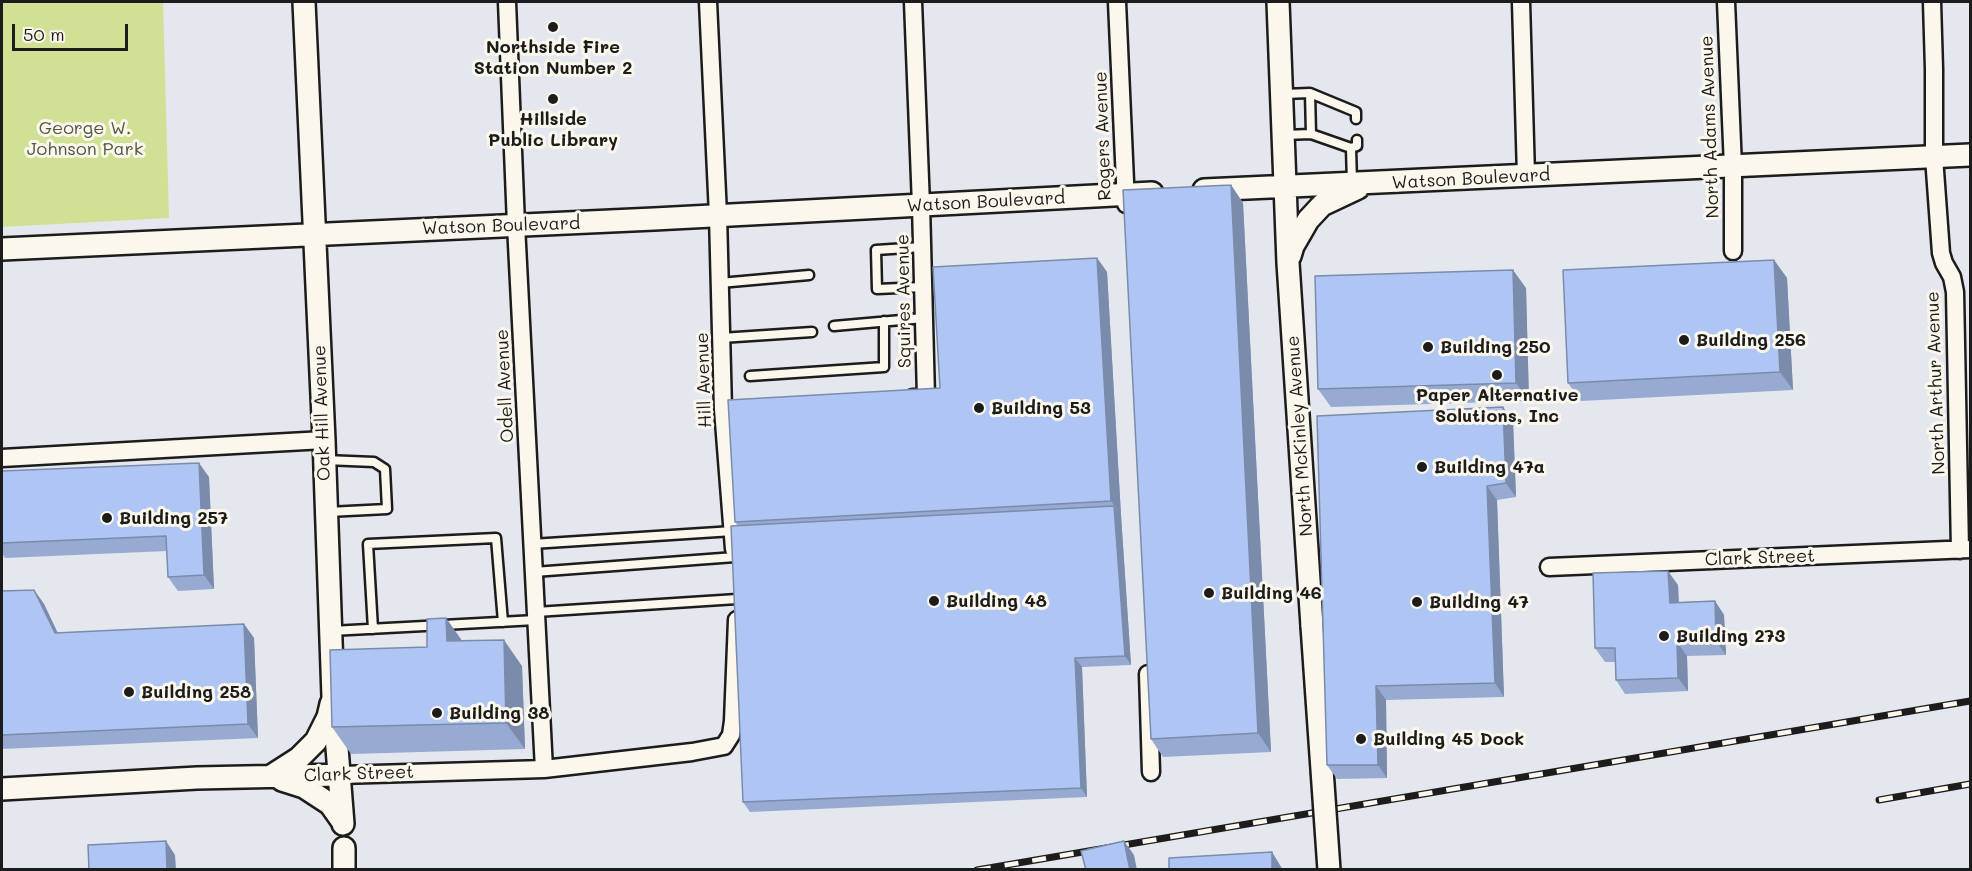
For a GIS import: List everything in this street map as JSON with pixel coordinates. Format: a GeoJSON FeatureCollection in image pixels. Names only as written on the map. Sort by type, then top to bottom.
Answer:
{"type":"FeatureCollection","features":[{"type":"Feature","properties":{"kind":"street","name":"Oak Hill Avenue"},"geometry":{"type":"LineString","coordinates":[[270,777],[304,787],[332,806],[343,823],[333,697],[304,2]]}},
{"type":"Feature","properties":{"kind":"street","name":"Odell Avenue"},"geometry":{"type":"LineString","coordinates":[[507,2],[544,769]]}},
{"type":"Feature","properties":{"kind":"street","name":"Hill Avenue"},"geometry":{"type":"LineString","coordinates":[[708,2],[721,338],[729,408],[737,599],[734,721],[731,735],[724,746],[716,748]]}},
{"type":"Feature","properties":{"kind":"street","name":"Squires Avenue"},"geometry":{"type":"LineString","coordinates":[[902,399],[926,397],[913,2]]}},
{"type":"Feature","properties":{"kind":"street","name":"Rogers Avenue"},"geometry":{"type":"LineString","coordinates":[[1117,2],[1126,218]]}},
{"type":"Feature","properties":{"kind":"street","name":"North McKinley Avenue"},"geometry":{"type":"LineString","coordinates":[[1278,2],[1288,263],[1329,870]]}},
{"type":"Feature","properties":{"kind":"street"},"geometry":{"type":"LineString","coordinates":[[1521,2],[1526,176]]}},
{"type":"Feature","properties":{"kind":"street","name":"North Adams Avenue"},"geometry":{"type":"LineString","coordinates":[[1726,2],[1733,167],[1733,250]]}},
{"type":"Feature","properties":{"kind":"street","name":"North Arthur Avenue"},"geometry":{"type":"LineString","coordinates":[[1932,2],[1934,157],[1941,253],[1952,277],[1955,292],[1966,549]]}},
{"type":"Feature","properties":{"kind":"street","name":"Watson Boulevard"},"geometry":{"type":"LineString","coordinates":[[2,249],[1971,155]]}},
{"type":"Feature","properties":{"kind":"street"},"geometry":{"type":"LineString","coordinates":[[1288,263],[1293,246],[1308,220],[1322,205],[1360,184]]}},
{"type":"Feature","properties":{"kind":"street"},"geometry":{"type":"LineString","coordinates":[[2,458],[324,450]]}},
{"type":"Feature","properties":{"kind":"street","name":"Clark Street"},"geometry":{"type":"LineString","coordinates":[[1549,567],[1966,549]]}},
{"type":"Feature","properties":{"kind":"street"},"geometry":{"type":"LineString","coordinates":[[1147,653],[1151,772]]}},
{"type":"Feature","properties":{"kind":"street"},"geometry":{"type":"LineString","coordinates":[[270,777],[299,759],[316,741],[328,717],[333,697]]}},
{"type":"Feature","properties":{"kind":"street","name":"Clark Street"},"geometry":{"type":"LineString","coordinates":[[2,789],[197,778],[544,769],[716,748]]}},
{"type":"Feature","properties":{"kind":"street"},"geometry":{"type":"LineString","coordinates":[[344,848],[344,870]]}},
{"type":"Feature","properties":{"kind":"lane"},"geometry":{"type":"LineString","coordinates":[[1282,94],[1310,93],[1326,104],[1344,111],[1356,112],[1356,119]]}},
{"type":"Feature","properties":{"kind":"lane"},"geometry":{"type":"LineString","coordinates":[[1310,93],[1311,134]]}},
{"type":"Feature","properties":{"kind":"lane"},"geometry":{"type":"LineString","coordinates":[[1327,128],[1327,139]]}},
{"type":"Feature","properties":{"kind":"lane"},"geometry":{"type":"LineString","coordinates":[[1284,135],[1311,134],[1348,147],[1357,146],[1357,140]]}},
{"type":"Feature","properties":{"kind":"lane"},"geometry":{"type":"LineString","coordinates":[[1345,135],[1360,184]]}},
{"type":"Feature","properties":{"kind":"lane"},"geometry":{"type":"LineString","coordinates":[[922,247],[876,250],[877,289],[923,287]]}},
{"type":"Feature","properties":{"kind":"lane"},"geometry":{"type":"LineString","coordinates":[[720,283],[809,275]]}},
{"type":"Feature","properties":{"kind":"lane"},"geometry":{"type":"LineString","coordinates":[[834,326],[924,318]]}},
{"type":"Feature","properties":{"kind":"lane"},"geometry":{"type":"LineString","coordinates":[[750,376],[885,367],[884,321]]}},
{"type":"Feature","properties":{"kind":"lane"},"geometry":{"type":"LineString","coordinates":[[721,338],[812,332]]}},
{"type":"Feature","properties":{"kind":"lane"},"geometry":{"type":"LineString","coordinates":[[324,450],[374,462],[385,469],[387,509],[326,512]]}},
{"type":"Feature","properties":{"kind":"lane"},"geometry":{"type":"LineString","coordinates":[[532,544],[734,531]]}},
{"type":"Feature","properties":{"kind":"lane"},"geometry":{"type":"LineString","coordinates":[[373,628],[368,544],[496,538],[503,622]]}},
{"type":"Feature","properties":{"kind":"lane"},"geometry":{"type":"LineString","coordinates":[[534,572],[735,557]]}},
{"type":"Feature","properties":{"kind":"lane"},"geometry":{"type":"LineString","coordinates":[[330,631],[503,622],[536,616],[737,599]]}},
{"type":"Feature","properties":{"kind":"green space","name":"George W. Johnson Park"},"geometry":{"type":"Polygon","coordinates":[[[2,2],[163,2],[169,218],[2,227],[2,2]]]}},
{"type":"Feature","properties":{"kind":"building","name":"Building 46"},"geometry":{"type":"Polygon","coordinates":[[[1231,185],[1258,733],[1151,739],[1123,190],[1231,185]]]}},
{"type":"Feature","properties":{"kind":"building","name":"Building 53"},"geometry":{"type":"Polygon","coordinates":[[[1097,258],[1111,501],[735,522],[728,400],[940,388],[933,267],[1097,258]]]}},
{"type":"Feature","properties":{"kind":"building","name":"Building 256"},"geometry":{"type":"Polygon","coordinates":[[[1774,260],[1780,372],[1568,383],[1563,270],[1774,260]]]}},
{"type":"Feature","properties":{"kind":"building","name":"Building 250"},"geometry":{"type":"Polygon","coordinates":[[[1513,270],[1516,383],[1318,389],[1315,276],[1513,270]]]}},
{"type":"Feature","properties":{"kind":"building"},"geometry":{"type":"Polygon","coordinates":[[[1503,407],[1506,483],[1487,486],[1495,683],[1376,686],[1378,765],[1327,765],[1317,416],[1503,407]]]}},
{"type":"Feature","properties":{"kind":"building","name":"Building 257"},"geometry":{"type":"Polygon","coordinates":[[[199,463],[204,575],[168,577],[166,536],[2,543],[2,471],[199,463]]]}},
{"type":"Feature","properties":{"kind":"building","name":"Building 48"},"geometry":{"type":"Polygon","coordinates":[[[1114,506],[1125,656],[1075,658],[1081,788],[743,802],[731,526],[1114,506]]]}},
{"type":"Feature","properties":{"kind":"building","name":"Building 273"},"geometry":{"type":"Polygon","coordinates":[[[1668,571],[1670,603],[1715,601],[1716,641],[1677,642],[1678,678],[1616,680],[1615,648],[1595,648],[1593,573],[1668,571]]]}},
{"type":"Feature","properties":{"kind":"building","name":"Building 258"},"geometry":{"type":"Polygon","coordinates":[[[34,590],[55,633],[244,624],[248,724],[2,735],[2,591],[34,590]]]}},
{"type":"Feature","properties":{"kind":"building","name":"Building 38"},"geometry":{"type":"Polygon","coordinates":[[[446,618],[447,641],[504,640],[506,723],[332,727],[330,650],[427,647],[427,619],[446,618]]]}},
{"type":"Feature","properties":{"kind":"building"},"geometry":{"type":"Polygon","coordinates":[[[166,841],[167,870],[89,870],[88,845],[166,841]]]}},
{"type":"Feature","properties":{"kind":"building"},"geometry":{"type":"Polygon","coordinates":[[[1124,841],[1130,870],[1086,870],[1081,851],[1124,841]]]}},
{"type":"Feature","properties":{"kind":"building"},"geometry":{"type":"Polygon","coordinates":[[[1272,852],[1272,870],[1169,870],[1169,858],[1272,852]]]}},
{"type":"Feature","properties":{"kind":"railway"},"geometry":{"type":"LineString","coordinates":[[977,870],[1970,701]]}},
{"type":"Feature","properties":{"kind":"railway"},"geometry":{"type":"LineString","coordinates":[[1879,800],[1970,784]]}},
{"type":"Feature","properties":{"kind":"place","name":"Northside Fire Station Number 2"},"geometry":{"type":"Point","coordinates":[553,27]}},
{"type":"Feature","properties":{"kind":"place","name":"Hillside Public Library"},"geometry":{"type":"Point","coordinates":[553,99]}},
{"type":"Feature","properties":{"kind":"place","name":"Building 256"},"geometry":{"type":"Point","coordinates":[1684,340]}},
{"type":"Feature","properties":{"kind":"place","name":"Building 250"},"geometry":{"type":"Point","coordinates":[1428,347]}},
{"type":"Feature","properties":{"kind":"place","name":"Paper Alternative Solutions, Inc"},"geometry":{"type":"Point","coordinates":[1497,375]}},
{"type":"Feature","properties":{"kind":"place","name":"Building 53"},"geometry":{"type":"Point","coordinates":[979,408]}},
{"type":"Feature","properties":{"kind":"place","name":"Building 47a"},"geometry":{"type":"Point","coordinates":[1422,467]}},
{"type":"Feature","properties":{"kind":"place","name":"Building 257"},"geometry":{"type":"Point","coordinates":[107,518]}},
{"type":"Feature","properties":{"kind":"place","name":"Building 46"},"geometry":{"type":"Point","coordinates":[1209,593]}},
{"type":"Feature","properties":{"kind":"place","name":"Building 48"},"geometry":{"type":"Point","coordinates":[934,601]}},
{"type":"Feature","properties":{"kind":"place","name":"Building 47"},"geometry":{"type":"Point","coordinates":[1417,602]}},
{"type":"Feature","properties":{"kind":"place","name":"Building 273"},"geometry":{"type":"Point","coordinates":[1664,636]}},
{"type":"Feature","properties":{"kind":"place","name":"Building 258"},"geometry":{"type":"Point","coordinates":[129,692]}},
{"type":"Feature","properties":{"kind":"place","name":"Building 38"},"geometry":{"type":"Point","coordinates":[437,713]}},
{"type":"Feature","properties":{"kind":"place","name":"Building 45 Dock"},"geometry":{"type":"Point","coordinates":[1361,739]}}]}
